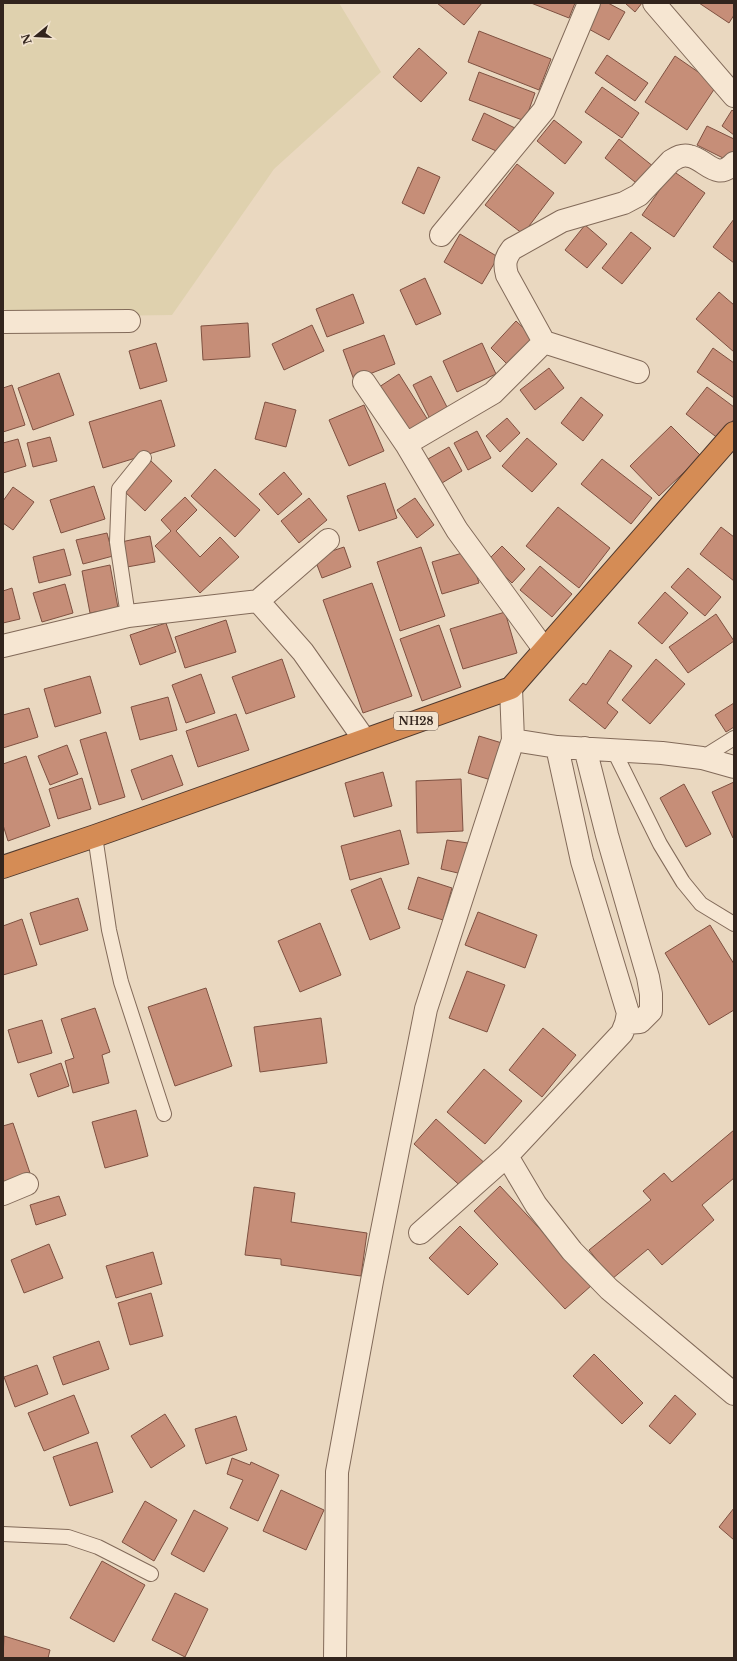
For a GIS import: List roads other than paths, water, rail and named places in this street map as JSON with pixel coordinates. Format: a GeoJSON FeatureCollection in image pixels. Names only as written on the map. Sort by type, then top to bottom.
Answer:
{"type":"FeatureCollection","features":[{"type":"Feature","properties":{"kind":"highway"},"geometry":{"type":"LineString","coordinates":[[511,688],[734,433]]}},
{"type":"Feature","properties":{"kind":"highway","name":"NH28"},"geometry":{"type":"LineString","coordinates":[[3,867],[95,836],[511,688]]}},
{"type":"Feature","properties":{"kind":"street"},"geometry":{"type":"LineString","coordinates":[[441,235],[544,110],[590,3]]}},
{"type":"Feature","properties":{"kind":"street"},"geometry":{"type":"LineString","coordinates":[[654,3],[734,96]]}},
{"type":"Feature","properties":{"kind":"street"},"geometry":{"type":"LineString","coordinates":[[638,372],[544,342],[507,275],[504,263],[512,249],[562,221],[624,203],[639,195],[671,161],[677,158],[690,156],[706,166],[719,171],[725,170],[734,163]]}},
{"type":"Feature","properties":{"kind":"street"},"geometry":{"type":"LineString","coordinates":[[3,322],[129,321]]}},
{"type":"Feature","properties":{"kind":"street"},"geometry":{"type":"LineString","coordinates":[[406,444],[493,393],[544,342]]}},
{"type":"Feature","properties":{"kind":"street"},"geometry":{"type":"LineString","coordinates":[[364,382],[406,444],[457,530],[544,649]]}},
{"type":"Feature","properties":{"kind":"street"},"geometry":{"type":"LineString","coordinates":[[3,646],[128,616],[258,601],[328,540]]}},
{"type":"Feature","properties":{"kind":"street"},"geometry":{"type":"LineString","coordinates":[[258,601],[304,652],[364,740]]}},
{"type":"Feature","properties":{"kind":"street"},"geometry":{"type":"LineString","coordinates":[[335,1658],[337,1472],[373,1273],[426,1009],[513,740],[511,688]]}},
{"type":"Feature","properties":{"kind":"street"},"geometry":{"type":"LineString","coordinates":[[513,740],[557,747],[662,753],[702,758],[734,767]]}},
{"type":"Feature","properties":{"kind":"street"},"geometry":{"type":"LineString","coordinates":[[420,1233],[507,1156],[622,1033],[626,1023],[628,1013],[582,861],[557,747]]}},
{"type":"Feature","properties":{"kind":"street"},"geometry":{"type":"LineString","coordinates":[[585,748],[607,835],[648,977],[651,994],[651,1011],[640,1022],[626,1023]]}},
{"type":"Feature","properties":{"kind":"street"},"geometry":{"type":"LineString","coordinates":[[507,1156],[536,1205],[572,1252],[609,1289],[734,1394]]}},
{"type":"Feature","properties":{"kind":"street"},"geometry":{"type":"LineString","coordinates":[[3,1194],[27,1184]]}},
{"type":"Feature","properties":{"kind":"lane"},"geometry":{"type":"LineString","coordinates":[[128,616],[116,542],[119,489],[144,458]]}},
{"type":"Feature","properties":{"kind":"lane"},"geometry":{"type":"LineString","coordinates":[[702,758],[734,738]]}},
{"type":"Feature","properties":{"kind":"lane"},"geometry":{"type":"LineString","coordinates":[[614,751],[660,844],[683,882],[701,904],[734,924]]}},
{"type":"Feature","properties":{"kind":"lane"},"geometry":{"type":"LineString","coordinates":[[95,836],[109,930],[121,982],[164,1114]]}},
{"type":"Feature","properties":{"kind":"lane"},"geometry":{"type":"LineString","coordinates":[[3,1534],[68,1537],[98,1547],[151,1574]]}}]}
